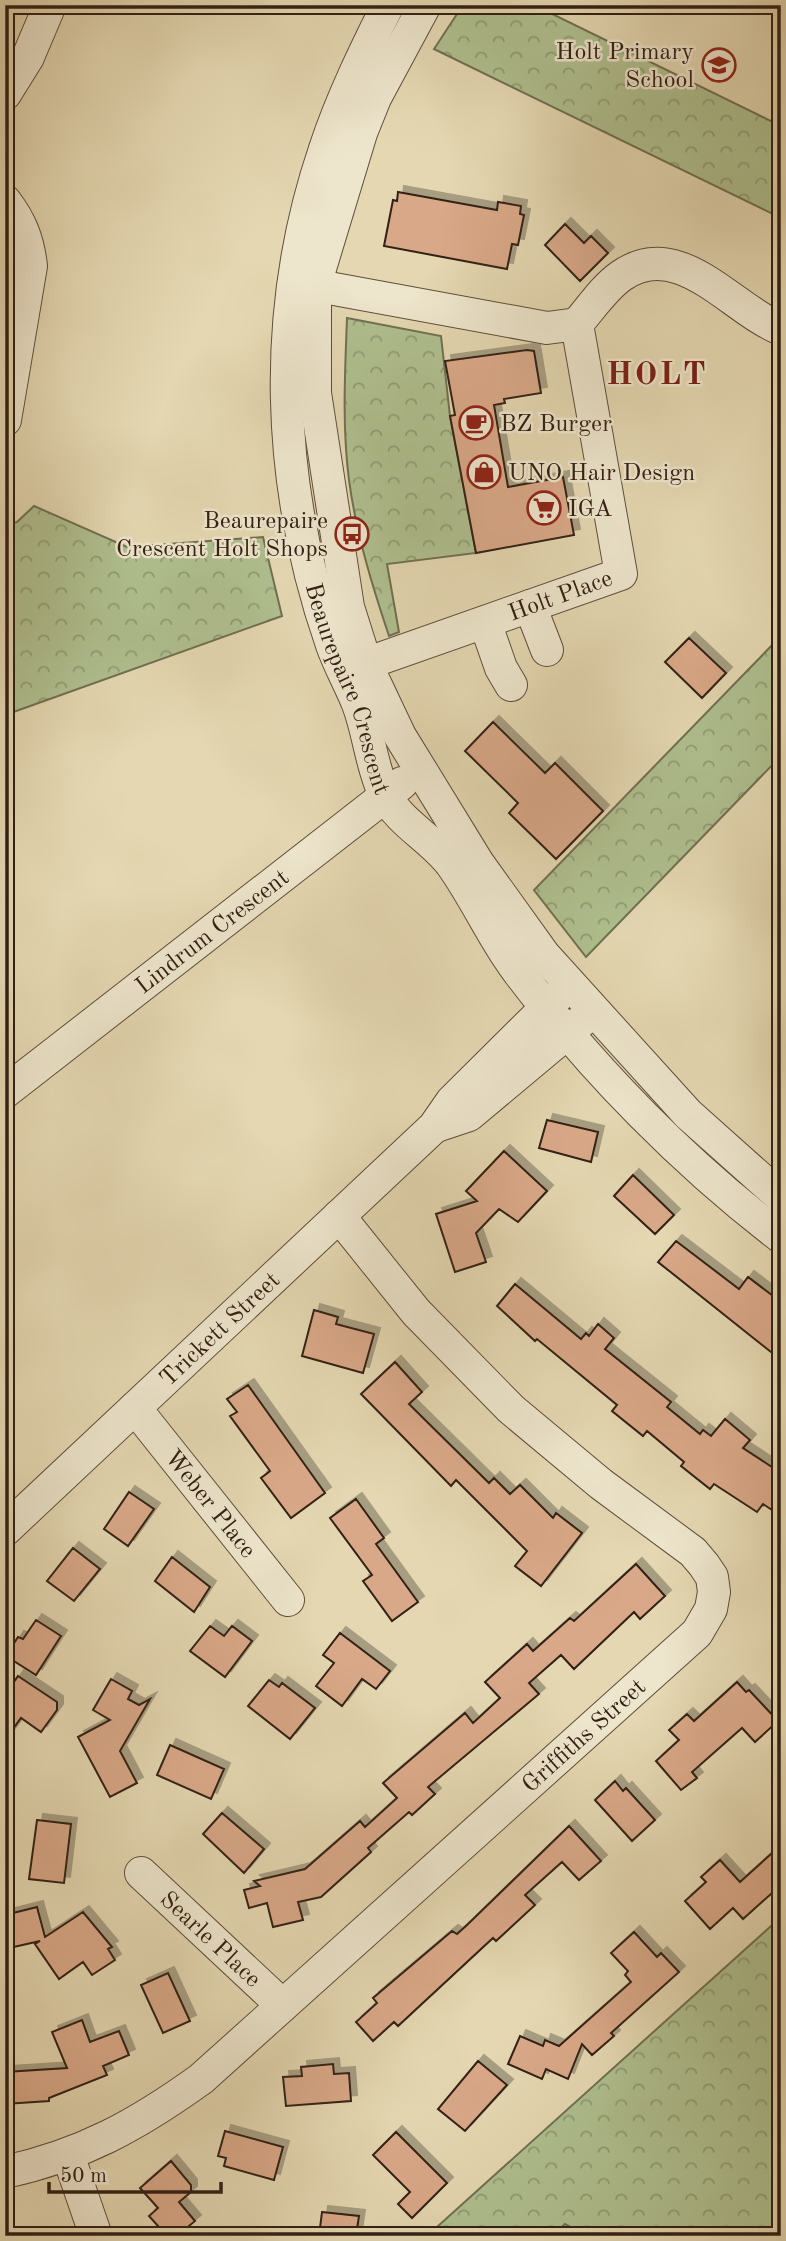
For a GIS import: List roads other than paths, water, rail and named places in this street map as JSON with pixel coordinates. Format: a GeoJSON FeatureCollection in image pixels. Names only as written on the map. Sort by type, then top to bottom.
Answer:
{"type":"FeatureCollection","features":[{"type":"Feature","properties":{"kind":"street"},"geometry":{"type":"LineString","coordinates":[[5,94],[28,57],[50,5]]}},
{"type":"Feature","properties":{"kind":"street","name":"Beaurepaire Crescent"},"geometry":{"type":"LineString","coordinates":[[388,5],[325,147],[306,213],[304,283],[319,434],[345,573],[359,707],[370,752],[385,795],[415,831],[450,862],[518,973],[604,1073],[690,1159],[777,1227]]}},
{"type":"Feature","properties":{"kind":"street","name":"Beaurepaire Crescent"},"geometry":{"type":"LineString","coordinates":[[304,283],[375,98],[423,6]]}},
{"type":"Feature","properties":{"kind":"street"},"geometry":{"type":"LineString","coordinates":[[5,201],[20,221],[28,242],[31,266],[5,421]]}},
{"type":"Feature","properties":{"kind":"street"},"geometry":{"type":"LineString","coordinates":[[304,283],[548,328],[577,324],[623,275],[647,266],[672,264],[688,270],[747,311],[781,329]]}},
{"type":"Feature","properties":{"kind":"street","name":"Holt Place"},"geometry":{"type":"LineString","coordinates":[[355,668],[621,575],[577,324]]}},
{"type":"Feature","properties":{"kind":"street"},"geometry":{"type":"LineString","coordinates":[[530,606],[547,650]]}},
{"type":"Feature","properties":{"kind":"street"},"geometry":{"type":"LineString","coordinates":[[485,622],[501,668],[511,685]]}},
{"type":"Feature","properties":{"kind":"street","name":"Beaurepaire Crescent"},"geometry":{"type":"LineString","coordinates":[[355,668],[390,717],[478,863],[544,955],[688,1114],[781,1197]]}},
{"type":"Feature","properties":{"kind":"street","name":"Lindrum Crescent"},"geometry":{"type":"LineString","coordinates":[[5,1092],[419,769]]}},
{"type":"Feature","properties":{"kind":"street","name":"Trickett Street"},"geometry":{"type":"LineString","coordinates":[[5,1530],[435,1127],[452,1101],[571,984]]}},
{"type":"Feature","properties":{"kind":"street","name":"Trickett Street"},"geometry":{"type":"LineString","coordinates":[[435,1127],[469,1115],[594,1011]]}},
{"type":"Feature","properties":{"kind":"street","name":"Griffiths Street"},"geometry":{"type":"LineString","coordinates":[[5,2172],[68,2155],[126,2130],[201,2079],[697,1633],[711,1609],[714,1592],[712,1577],[693,1552],[601,1484],[510,1409],[416,1312],[339,1216]]}},
{"type":"Feature","properties":{"kind":"street","name":"Weber Place"},"geometry":{"type":"LineString","coordinates":[[135,1408],[288,1600]]}},
{"type":"Feature","properties":{"kind":"street","name":"Searle Place"},"geometry":{"type":"LineString","coordinates":[[141,1873],[282,2005]]}},
{"type":"Feature","properties":{"kind":"street"},"geometry":{"type":"LineString","coordinates":[[68,2155],[96,2236]]}},
{"type":"Feature","properties":{"kind":"place","name":"Holt Primary School"},"geometry":{"type":"Point","coordinates":[719,65]}},
{"type":"Feature","properties":{"kind":"place","name":"BZ Burger"},"geometry":{"type":"Point","coordinates":[476,423]}},
{"type":"Feature","properties":{"kind":"place","name":"UNO Hair Design"},"geometry":{"type":"Point","coordinates":[484,472]}},
{"type":"Feature","properties":{"kind":"place","name":"IGA"},"geometry":{"type":"Point","coordinates":[544,508]}},
{"type":"Feature","properties":{"kind":"place","name":"Beaurepaire Crescent Holt Shops"},"geometry":{"type":"Point","coordinates":[352,534]}},
{"type":"Feature","properties":{"kind":"district","name":"HOLT"},"geometry":{"type":"Point","coordinates":[657,373]}}]}
